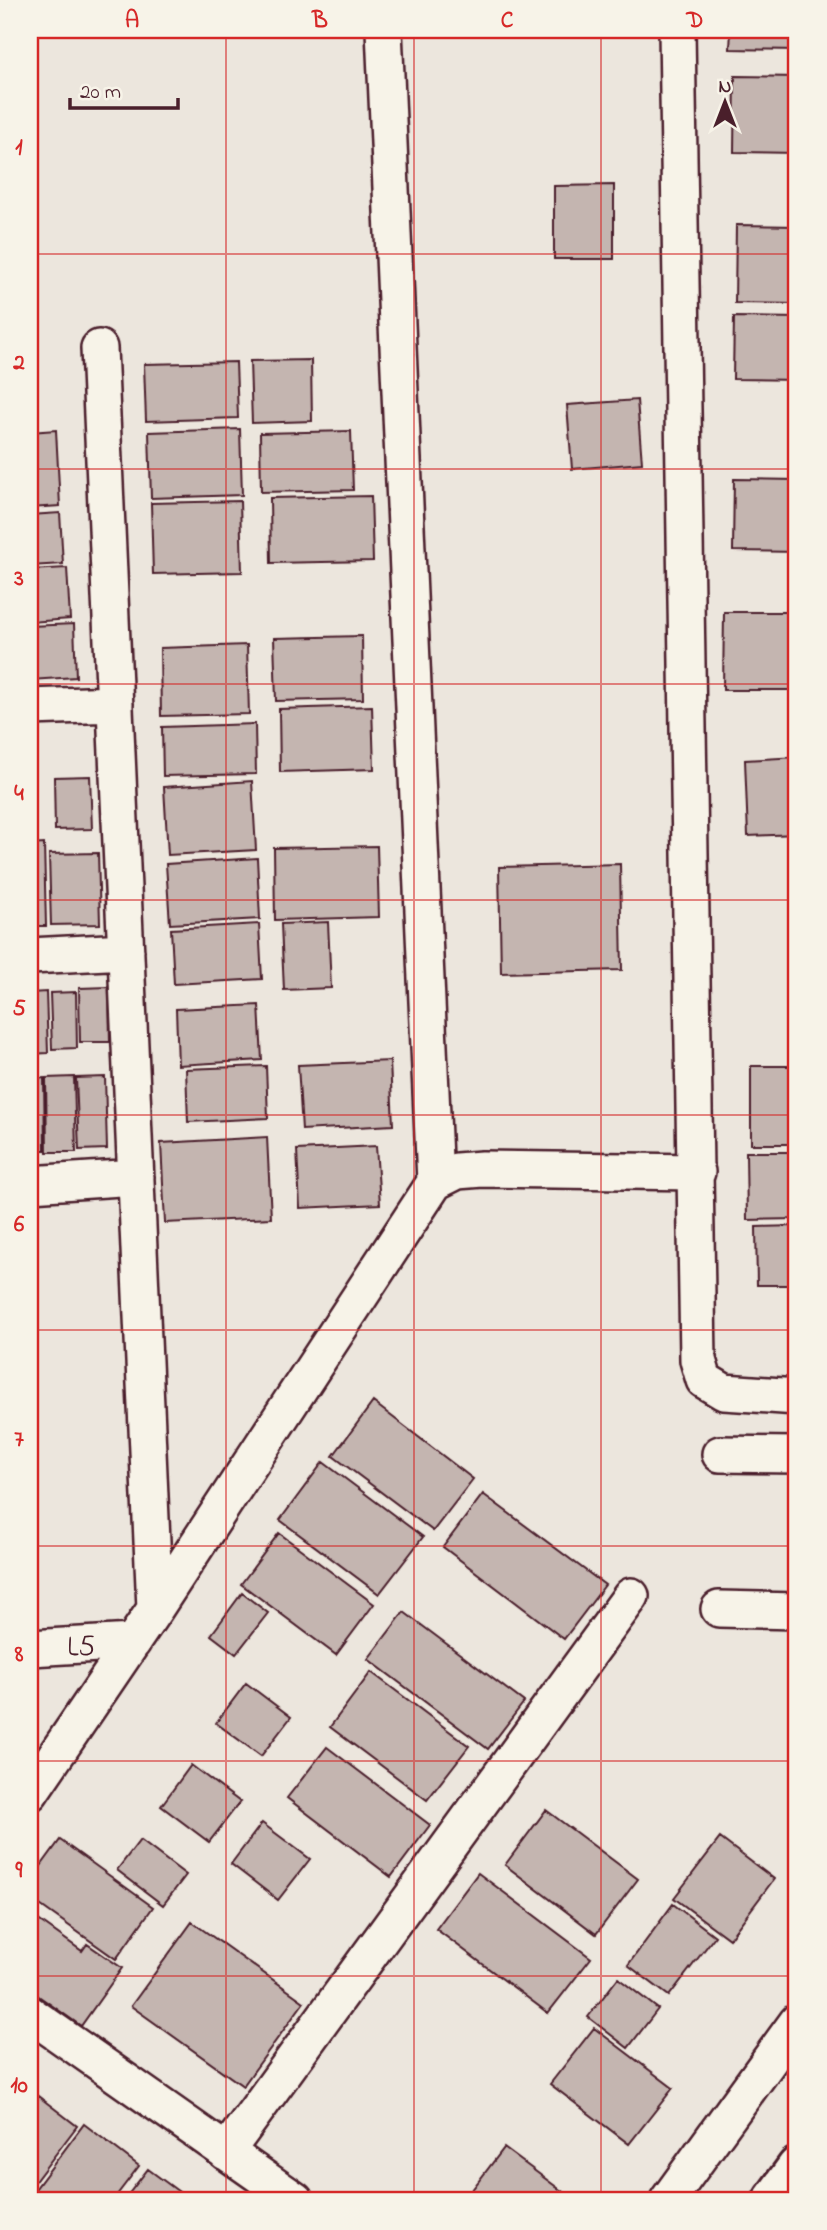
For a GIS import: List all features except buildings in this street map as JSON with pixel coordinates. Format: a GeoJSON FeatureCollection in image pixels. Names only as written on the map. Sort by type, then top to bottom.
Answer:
{"type":"FeatureCollection","features":[{"type":"Feature","properties":{"kind":"street"},"geometry":{"type":"LineString","coordinates":[[384,30],[435,1182]]}},
{"type":"Feature","properties":{"kind":"street"},"geometry":{"type":"LineString","coordinates":[[677,30],[698,1360],[705,1380],[724,1392],[797,1397]]}},
{"type":"Feature","properties":{"kind":"street"},"geometry":{"type":"LineString","coordinates":[[99,348],[155,1609]]}},
{"type":"Feature","properties":{"kind":"street"},"geometry":{"type":"LineString","coordinates":[[30,707],[115,704]]}},
{"type":"Feature","properties":{"kind":"street"},"geometry":{"type":"LineString","coordinates":[[30,956],[126,951]]}},
{"type":"Feature","properties":{"kind":"street"},"geometry":{"type":"LineString","coordinates":[[30,1793],[155,1609],[435,1182],[457,1171],[482,1169],[697,1172]]}},
{"type":"Feature","properties":{"kind":"street"},"geometry":{"type":"LineString","coordinates":[[30,1184],[136,1177]]}},
{"type":"Feature","properties":{"kind":"street"},"geometry":{"type":"LineString","coordinates":[[720,1454],[797,1455]]}},
{"type":"Feature","properties":{"kind":"street"},"geometry":{"type":"LineString","coordinates":[[226,2152],[631,1596]]}},
{"type":"Feature","properties":{"kind":"street"},"geometry":{"type":"LineString","coordinates":[[719,1609],[797,1611]]}},
{"type":"Feature","properties":{"kind":"street","name":"L5"},"geometry":{"type":"LineString","coordinates":[[30,1648],[133,1642]]}},
{"type":"Feature","properties":{"kind":"street"},"geometry":{"type":"LineString","coordinates":[[30,2014],[295,2200]]}},
{"type":"Feature","properties":{"kind":"street"},"geometry":{"type":"LineString","coordinates":[[668,2200],[797,2022]]}},
{"type":"Feature","properties":{"kind":"street"},"geometry":{"type":"LineString","coordinates":[[773,2200],[797,2167]]}}]}
